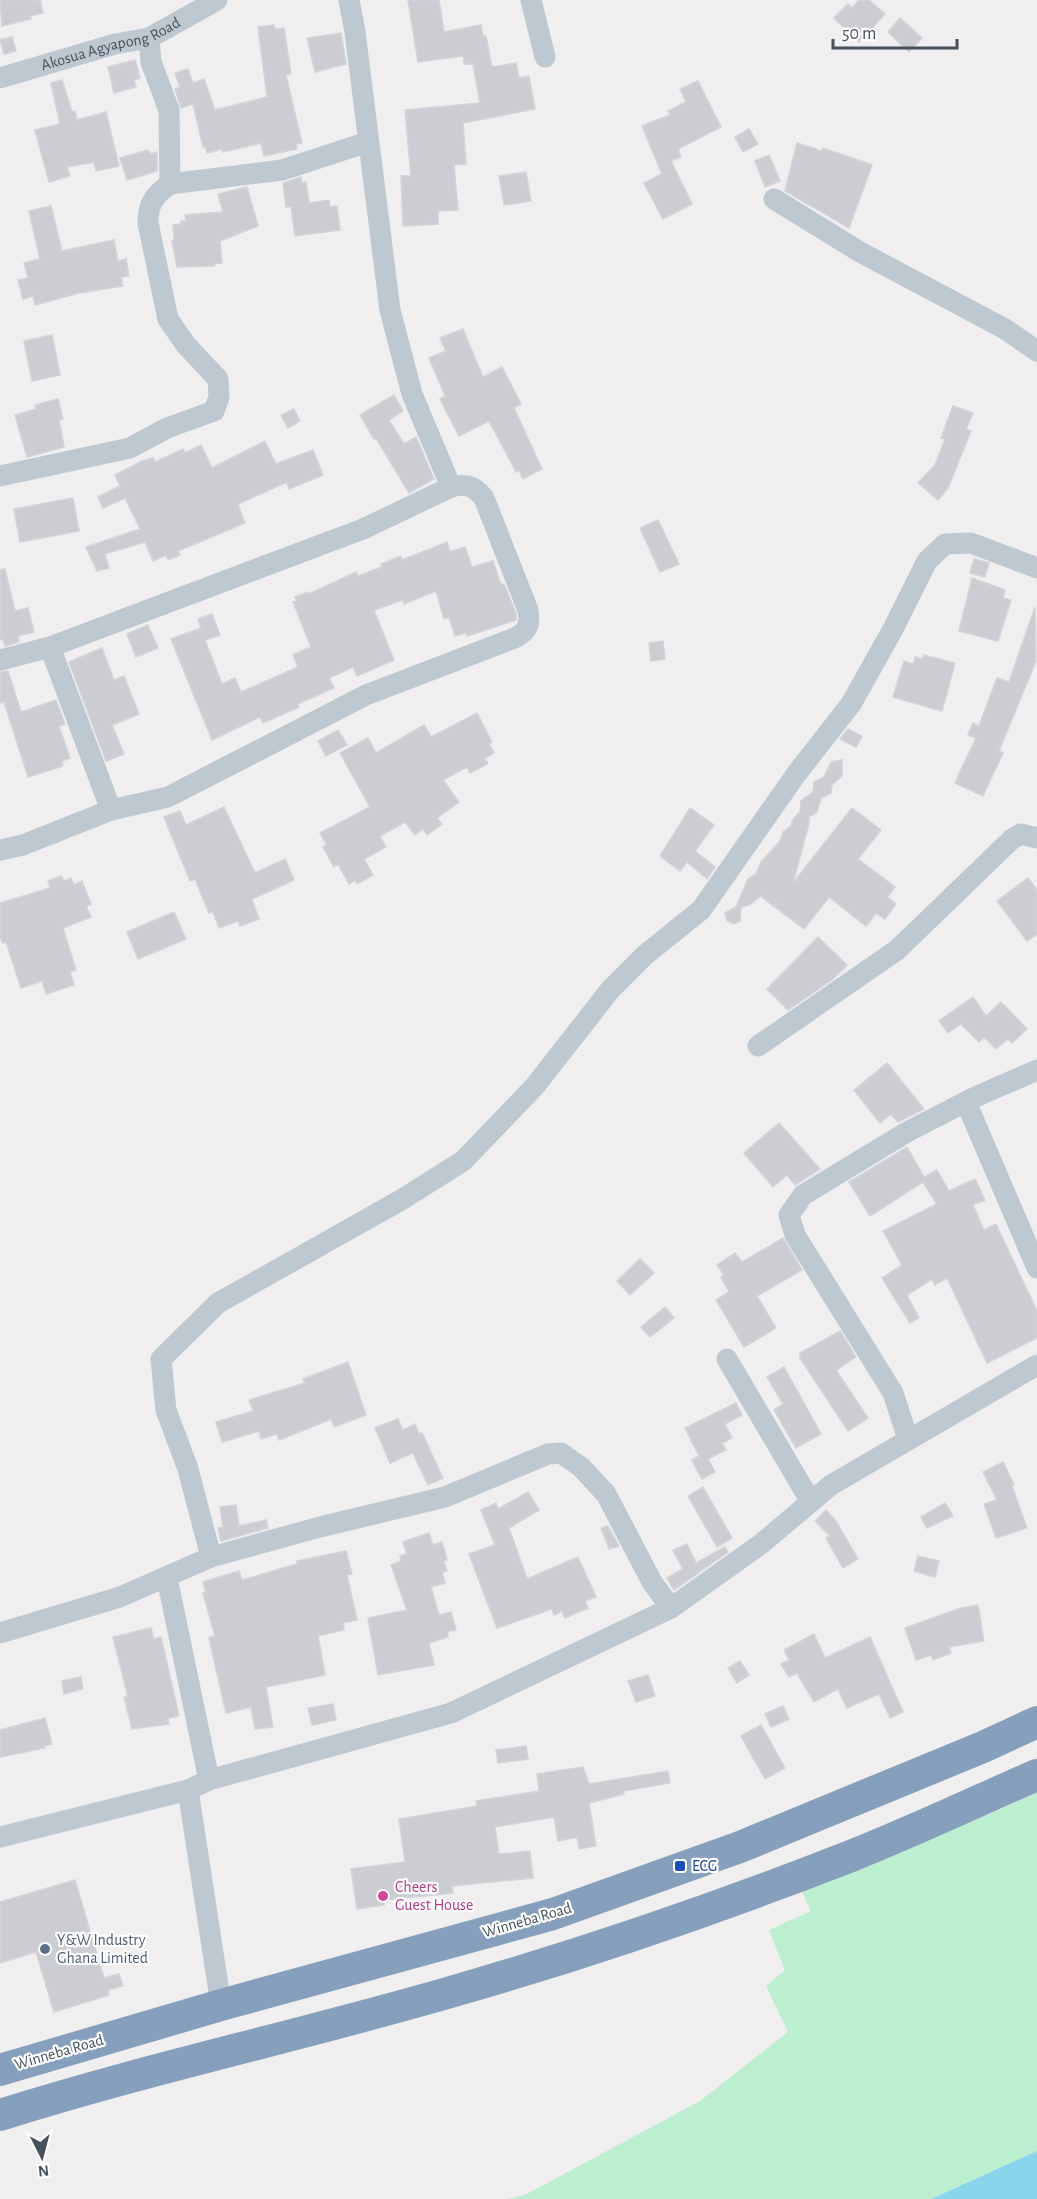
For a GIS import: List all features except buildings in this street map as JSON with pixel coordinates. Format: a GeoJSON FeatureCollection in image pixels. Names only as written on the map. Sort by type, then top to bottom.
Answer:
{"type":"FeatureCollection","features":[{"type":"Feature","properties":{"kind":"highway","name":"Winneba Road"},"geometry":{"type":"LineString","coordinates":[[0,2070],[221,2005],[553,1914],[740,1847],[1037,1722]]}},
{"type":"Feature","properties":{"kind":"highway"},"geometry":{"type":"LineString","coordinates":[[0,2115],[97,2084],[341,2023],[559,1959],[727,1902],[853,1855],[1037,1775]]}},
{"type":"Feature","properties":{"kind":"street","name":"Akosua Agyapong Road"},"geometry":{"type":"LineString","coordinates":[[0,78],[115,44],[149,38],[217,0]]}},
{"type":"Feature","properties":{"kind":"street"},"geometry":{"type":"LineString","coordinates":[[349,0],[390,310],[412,394],[452,487]]}},
{"type":"Feature","properties":{"kind":"street"},"geometry":{"type":"LineString","coordinates":[[531,0],[545,57]]}},
{"type":"Feature","properties":{"kind":"street"},"geometry":{"type":"LineString","coordinates":[[149,38],[151,62],[169,110],[170,184]]}},
{"type":"Feature","properties":{"kind":"street"},"geometry":{"type":"LineString","coordinates":[[0,477],[130,448],[167,428],[214,411],[219,397],[219,379],[186,345],[168,319],[152,247],[148,208],[157,192],[170,184],[282,170],[368,142]]}},
{"type":"Feature","properties":{"kind":"street"},"geometry":{"type":"LineString","coordinates":[[774,199],[860,252],[1005,329],[1037,351]]}},
{"type":"Feature","properties":{"kind":"street"},"geometry":{"type":"LineString","coordinates":[[0,660],[50,647],[363,529],[462,484],[475,487],[484,498],[528,610],[530,623],[527,631],[517,637],[366,695],[168,797],[111,810],[23,845],[0,850]]}},
{"type":"Feature","properties":{"kind":"street"},"geometry":{"type":"LineString","coordinates":[[211,1557],[188,1469],[166,1410],[162,1359],[218,1303],[401,1200],[463,1161],[527,1095],[610,990],[645,955],[701,910],[797,773],[851,704],[927,561],[939,549],[945,544],[971,543],[1037,568]]}},
{"type":"Feature","properties":{"kind":"street"},"geometry":{"type":"LineString","coordinates":[[50,647],[111,810]]}},
{"type":"Feature","properties":{"kind":"street"},"geometry":{"type":"LineString","coordinates":[[758,1046],[897,950],[1012,839],[1022,834],[1037,838]]}},
{"type":"Feature","properties":{"kind":"street"},"geometry":{"type":"LineString","coordinates":[[908,1438],[893,1393],[795,1235],[789,1215],[803,1195],[907,1132],[1037,1070]]}},
{"type":"Feature","properties":{"kind":"street"},"geometry":{"type":"LineString","coordinates":[[966,1102],[1037,1268]]}},
{"type":"Feature","properties":{"kind":"street"},"geometry":{"type":"LineString","coordinates":[[727,1359],[811,1502]]}},
{"type":"Feature","properties":{"kind":"street"},"geometry":{"type":"LineString","coordinates":[[0,1837],[189,1790],[209,1780],[451,1713],[671,1608],[761,1544],[831,1485],[908,1438],[1037,1365]]}},
{"type":"Feature","properties":{"kind":"street"},"geometry":{"type":"LineString","coordinates":[[0,1633],[120,1598],[211,1557],[320,1527],[445,1497],[548,1454],[561,1453],[581,1467],[606,1494],[652,1582],[671,1608]]}},
{"type":"Feature","properties":{"kind":"street"},"geometry":{"type":"LineString","coordinates":[[167,1578],[209,1780]]}},
{"type":"Feature","properties":{"kind":"street"},"geometry":{"type":"LineString","coordinates":[[189,1790],[221,2005]]}},
{"type":"Feature","properties":{"kind":"green space"},"geometry":{"type":"Polygon","coordinates":[[[1037,1793],[1037,2151],[931,2199],[508,2199],[527,2194],[700,2101],[788,2032],[766,1986],[785,1970],[769,1930],[811,1911],[800,1887],[930,1840],[1037,1793]]]}},
{"type":"Feature","properties":{"kind":"water"},"geometry":{"type":"Polygon","coordinates":[[[1037,2151],[1037,2199],[931,2199],[1037,2151]]]}},
{"type":"Feature","properties":{"kind":"place","name":"ECG"},"geometry":{"type":"Point","coordinates":[680,1866]}},
{"type":"Feature","properties":{"kind":"place","name":"Cheers Guest House"},"geometry":{"type":"Point","coordinates":[383,1896]}},
{"type":"Feature","properties":{"kind":"place","name":"Y&W Industry Ghana Limited"},"geometry":{"type":"Point","coordinates":[45,1949]}}]}
